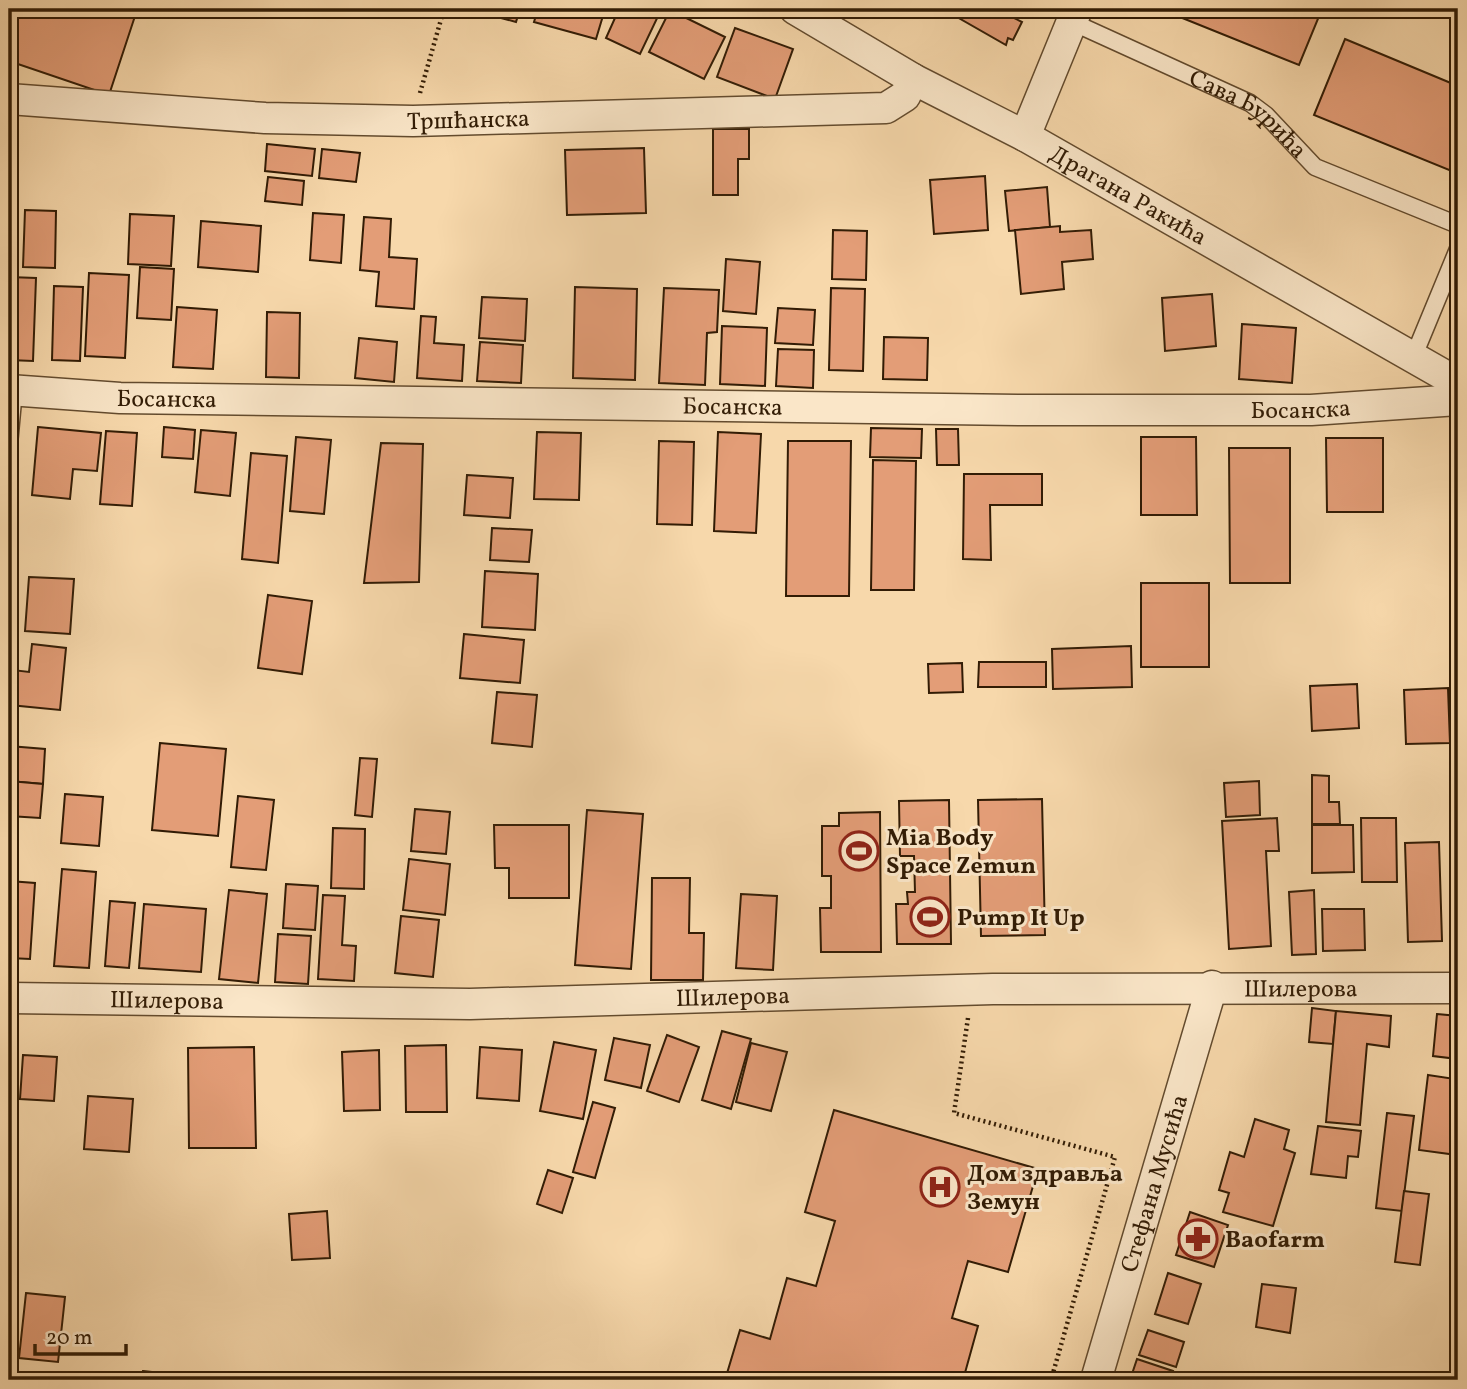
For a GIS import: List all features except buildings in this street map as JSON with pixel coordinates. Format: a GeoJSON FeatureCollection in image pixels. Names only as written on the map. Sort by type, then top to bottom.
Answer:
{"type":"FeatureCollection","features":[{"type":"Feature","properties":{"kind":"street","name":"Драгана Ракића"},"geometry":{"type":"LineString","coordinates":[[795,9],[913,79],[1025,136],[1458,383]]}},
{"type":"Feature","properties":{"kind":"street","name":"Сава Бурића"},"geometry":{"type":"LineString","coordinates":[[1025,136],[1074,15]]}},
{"type":"Feature","properties":{"kind":"street","name":"Тршћанска"},"geometry":{"type":"LineString","coordinates":[[9,99],[265,118],[413,121],[886,108],[898,103],[905,96],[913,79]]}},
{"type":"Feature","properties":{"kind":"street","name":"Босанска"},"geometry":{"type":"LineString","coordinates":[[11,390],[120,398],[1020,411],[1311,410],[1458,400]]}},
{"type":"Feature","properties":{"kind":"street","name":"Шилерова"},"geometry":{"type":"LineString","coordinates":[[9,998],[327,1005],[470,1004],[973,989],[1212,986],[1458,988]]}},
{"type":"Feature","properties":{"kind":"street","name":"Стефана Мусића"},"geometry":{"type":"LineString","coordinates":[[1096,1380],[1212,986]]}},
{"type":"Feature","properties":{"kind":"lane","name":"Сава Бурића"},"geometry":{"type":"LineString","coordinates":[[1074,15],[1250,103],[1266,115],[1315,167],[1458,225]]}},
{"type":"Feature","properties":{"kind":"lane"},"geometry":{"type":"LineString","coordinates":[[1413,358],[1458,249]]}},
{"type":"Feature","properties":{"kind":"lane"},"geometry":{"type":"LineString","coordinates":[[9,444],[11,390]]}},
{"type":"Feature","properties":{"kind":"path"},"geometry":{"type":"LineString","coordinates":[[413,121],[444,9]]}},
{"type":"Feature","properties":{"kind":"path"},"geometry":{"type":"LineString","coordinates":[[973,989],[954,1112],[1115,1157],[1051,1380]]}},
{"type":"Feature","properties":{"kind":"place","name":"Mia Body Space Zemun"},"geometry":{"type":"Point","coordinates":[859,851]}},
{"type":"Feature","properties":{"kind":"place","name":"Pump It Up"},"geometry":{"type":"Point","coordinates":[930,917]}},
{"type":"Feature","properties":{"kind":"place","name":"Дом здравља Земун"},"geometry":{"type":"Point","coordinates":[940,1187]}},
{"type":"Feature","properties":{"kind":"place","name":"Baofarm"},"geometry":{"type":"Point","coordinates":[1198,1239]}}]}
